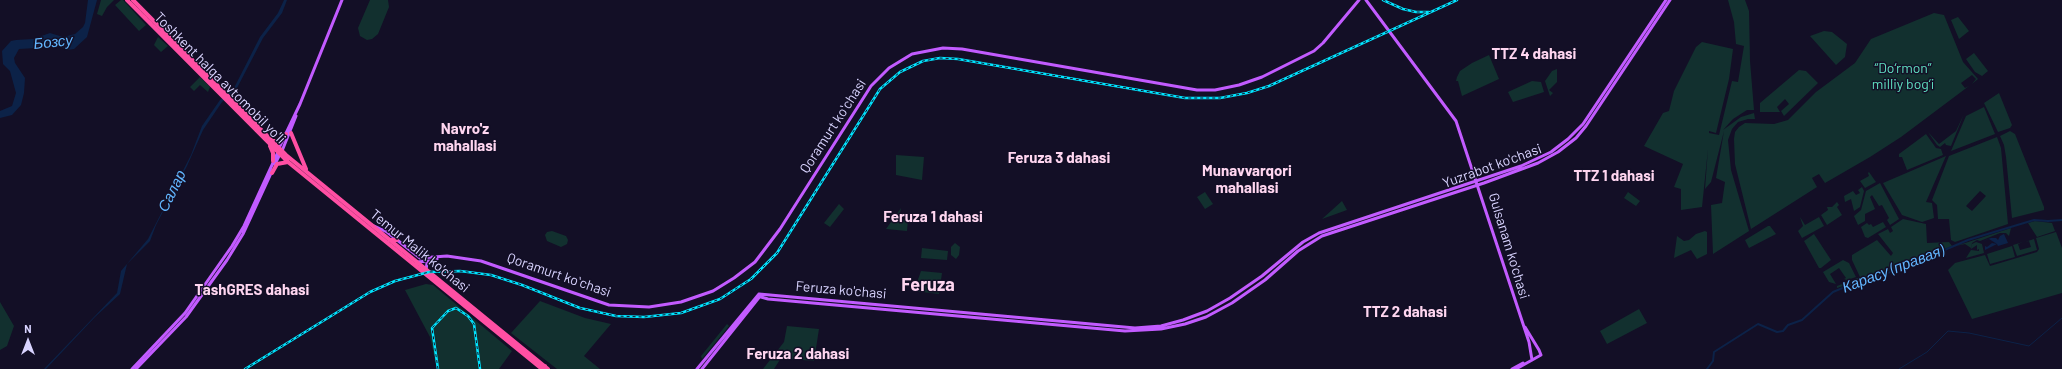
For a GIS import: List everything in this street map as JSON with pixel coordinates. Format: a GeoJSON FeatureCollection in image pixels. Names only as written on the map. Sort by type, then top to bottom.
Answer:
{"type":"FeatureCollection","features":[{"type":"Feature","properties":{"kind":"highway","name":"Toshkent halqa avtomobil yo'li"},"geometry":{"type":"LineString","coordinates":[[127,0],[223,94]]}},
{"type":"Feature","properties":{"kind":"highway","name":"Toshkent halqa avtomobil yo'li"},"geometry":{"type":"LineString","coordinates":[[133,0],[227,99],[280,151]]}},
{"type":"Feature","properties":{"kind":"highway"},"geometry":{"type":"LineString","coordinates":[[273,161],[273,152],[269,141],[278,142],[288,134],[308,173]]}},
{"type":"Feature","properties":{"kind":"highway","name":"Temur Malik ko'chasi"},"geometry":{"type":"LineString","coordinates":[[280,151],[288,162],[545,368]]}},
{"type":"Feature","properties":{"kind":"highway","name":"Temur Malik ko'chasi"},"geometry":{"type":"LineString","coordinates":[[280,151],[371,224],[389,242]]}},
{"type":"Feature","properties":{"kind":"highway"},"geometry":{"type":"LineString","coordinates":[[272,173],[277,164],[288,162]]}},
{"type":"Feature","properties":{"kind":"highway"},"geometry":{"type":"LineString","coordinates":[[389,242],[397,240]]}},
{"type":"Feature","properties":{"kind":"highway","name":"Temur Malik ko'chasi"},"geometry":{"type":"LineString","coordinates":[[415,263],[426,270],[529,356]]}},
{"type":"Feature","properties":{"kind":"main road"},"geometry":{"type":"LineString","coordinates":[[132,369],[186,313],[226,259],[243,232],[272,173],[342,0]]}},
{"type":"Feature","properties":{"kind":"main road","name":"Qoramurt koʻchasi"},"geometry":{"type":"LineString","coordinates":[[371,224],[385,230],[419,258],[452,256],[481,261],[604,304],[649,307],[681,302],[713,291],[734,278],[755,262],[780,229],[871,86],[892,65],[912,54],[943,48],[962,49],[1197,90],[1215,90],[1239,85],[1262,77],[1314,51],[1323,43],[1360,0]]}},
{"type":"Feature","properties":{"kind":"main road","name":"Qoramurt koʻchasi"},"geometry":{"type":"LineString","coordinates":[[415,263],[447,258],[479,262],[609,306],[649,308],[691,300],[725,285],[751,267],[760,258],[782,230],[868,92],[889,69],[912,56],[943,49],[962,51],[1197,91],[1215,91],[1250,82],[1294,64],[1314,52],[1324,44],[1360,0]]}},
{"type":"Feature","properties":{"kind":"main road","name":"Gulsanam ko'chasi"},"geometry":{"type":"LineString","coordinates":[[1366,0],[1454,118],[1523,324],[1532,359],[1541,354],[1523,324]]}},
{"type":"Feature","properties":{"kind":"main road","name":"Yuzrabot ko'chasi"},"geometry":{"type":"LineString","coordinates":[[1262,276],[1312,236],[1357,219],[1537,161],[1559,146],[1578,130],[1666,0]]}},
{"type":"Feature","properties":{"kind":"main road","name":"Yuzrabot ko'chasi"},"geometry":{"type":"LineString","coordinates":[[1265,280],[1298,251],[1314,240],[1359,223],[1478,186],[1558,152],[1581,132],[1670,0]]}},
{"type":"Feature","properties":{"kind":"main road"},"geometry":{"type":"LineString","coordinates":[[1578,130],[1581,132]]}},
{"type":"Feature","properties":{"kind":"main road"},"geometry":{"type":"LineString","coordinates":[[243,232],[273,161],[280,151]]}},
{"type":"Feature","properties":{"kind":"main road"},"geometry":{"type":"LineString","coordinates":[[1426,197],[1428,202]]}},
{"type":"Feature","properties":{"kind":"main road"},"geometry":{"type":"LineString","coordinates":[[1357,219],[1356,222],[1359,223]]}},
{"type":"Feature","properties":{"kind":"main road"},"geometry":{"type":"LineString","coordinates":[[426,270],[425,265],[429,261]]}},
{"type":"Feature","properties":{"kind":"main road"},"geometry":{"type":"LineString","coordinates":[[1262,276],[1265,280]]}},
{"type":"Feature","properties":{"kind":"main road","name":"Feruza ko'chasi"},"geometry":{"type":"LineString","coordinates":[[1101,327],[1141,328],[1161,326],[1183,320],[1219,306],[1262,276]]}},
{"type":"Feature","properties":{"kind":"main road","name":"Feruza ko'chasi"},"geometry":{"type":"LineString","coordinates":[[759,297],[818,299],[1139,331],[1168,328],[1184,324],[1224,308],[1265,280]]}},
{"type":"Feature","properties":{"kind":"main road"},"geometry":{"type":"LineString","coordinates":[[702,369],[755,304],[759,297]]}},
{"type":"Feature","properties":{"kind":"main road"},"geometry":{"type":"LineString","coordinates":[[697,369],[759,297]]}},
{"type":"Feature","properties":{"kind":"main road","name":"Feruza ko'chasi"},"geometry":{"type":"LineString","coordinates":[[759,297],[958,316],[1052,322]]}},
{"type":"Feature","properties":{"kind":"main road"},"geometry":{"type":"LineString","coordinates":[[817,303],[816,301],[818,299]]}},
{"type":"Feature","properties":{"kind":"main road"},"geometry":{"type":"LineString","coordinates":[[1512,369],[1532,359]]}},
{"type":"Feature","properties":{"kind":"main road"},"geometry":{"type":"LineString","coordinates":[[1516,369],[1532,359]]}},
{"type":"Feature","properties":{"kind":"main road"},"geometry":{"type":"LineString","coordinates":[[136,369],[140,362]]}},
{"type":"Feature","properties":{"kind":"green space"},"geometry":{"type":"Polygon","coordinates":[[[101,0],[114,0],[107,7],[102,16],[97,14],[101,0]]]}},
{"type":"Feature","properties":{"kind":"green space"},"geometry":{"type":"Polygon","coordinates":[[[123,0],[146,25],[139,31],[115,5],[123,0]]]}},
{"type":"Feature","properties":{"kind":"green space"},"geometry":{"type":"Polygon","coordinates":[[[370,0],[388,0],[389,7],[378,34],[372,39],[367,40],[360,36],[358,28],[370,0]]]}},
{"type":"Feature","properties":{"kind":"green space"},"geometry":{"type":"Polygon","coordinates":[[[1728,0],[1745,0],[1749,11],[1750,61],[1754,110],[1747,110],[1733,119],[1723,130],[1741,117],[1754,113],[1755,119],[1748,119],[1738,122],[1732,129],[1728,140],[1731,170],[1749,231],[1713,254],[1711,205],[1722,203],[1725,182],[1716,178],[1724,131],[1711,182],[1705,189],[1708,149],[1702,207],[1681,210],[1681,189],[1674,187],[1683,164],[1644,146],[1663,113],[1669,111],[1674,91],[1696,47],[1702,42],[1733,49],[1729,79],[1716,133],[1709,131],[1709,133],[1719,135],[1732,81],[1738,82],[1744,46],[1736,44],[1734,22],[1728,0]]]}},
{"type":"Feature","properties":{"kind":"green space","name":"“Do‘rmon” milliy bog‘i"},"geometry":{"type":"Polygon","coordinates":[[[1934,13],[1944,15],[1963,62],[1978,79],[1972,84],[1976,79],[1972,75],[1961,83],[1965,88],[1969,86],[1901,137],[1870,157],[1825,183],[1819,174],[1812,178],[1817,187],[1751,229],[1735,164],[1734,139],[1735,132],[1739,127],[1745,123],[1774,124],[1788,120],[1816,92],[1855,63],[1871,39],[1934,13]]]}},
{"type":"Feature","properties":{"kind":"green space"},"geometry":{"type":"Polygon","coordinates":[[[1958,17],[1969,31],[1959,39],[1951,20],[1958,17]]]}},
{"type":"Feature","properties":{"kind":"green space"},"geometry":{"type":"Polygon","coordinates":[[[1824,31],[1832,32],[1847,44],[1845,57],[1836,65],[1810,36],[1824,31]]]}},
{"type":"Feature","properties":{"kind":"green space"},"geometry":{"type":"Polygon","coordinates":[[[158,37],[168,46],[161,52],[154,45],[158,37]]]}},
{"type":"Feature","properties":{"kind":"green space"},"geometry":{"type":"Polygon","coordinates":[[[1974,53],[1988,71],[1982,76],[1975,72],[1966,59],[1974,53]]]}},
{"type":"Feature","properties":{"kind":"green space"},"geometry":{"type":"Polygon","coordinates":[[[1489,55],[1499,79],[1462,96],[1458,81],[1456,81],[1460,71],[1472,63],[1489,55]]]}},
{"type":"Feature","properties":{"kind":"green space"},"geometry":{"type":"Polygon","coordinates":[[[1557,69],[1557,82],[1549,90],[1553,93],[1550,96],[1545,81],[1552,71],[1557,69]]]}},
{"type":"Feature","properties":{"kind":"green space"},"geometry":{"type":"Polygon","coordinates":[[[1799,70],[1806,71],[1818,83],[1784,116],[1781,111],[1789,104],[1785,99],[1777,107],[1780,112],[1760,112],[1760,103],[1799,70]]]}},
{"type":"Feature","properties":{"kind":"green space"},"geometry":{"type":"Polygon","coordinates":[[[200,77],[210,87],[208,92],[200,85],[194,91],[190,87],[200,77]]]}},
{"type":"Feature","properties":{"kind":"green space"},"geometry":{"type":"Polygon","coordinates":[[[1532,81],[1541,82],[1544,92],[1513,102],[1508,92],[1532,81]]]}},
{"type":"Feature","properties":{"kind":"green space"},"geometry":{"type":"Polygon","coordinates":[[[1999,93],[2012,125],[2010,128],[1998,132],[1984,103],[1999,93]]]}},
{"type":"Feature","properties":{"kind":"green space"},"geometry":{"type":"Polygon","coordinates":[[[1984,107],[1995,134],[1951,151],[1966,116],[1984,107]]]}},
{"type":"Feature","properties":{"kind":"green space"},"geometry":{"type":"Polygon","coordinates":[[[1964,114],[1951,146],[1946,145],[1945,143],[1940,147],[1937,145],[1928,132],[1939,144],[1956,131],[1964,114]]]}},
{"type":"Feature","properties":{"kind":"green space"},"geometry":{"type":"Polygon","coordinates":[[[2010,131],[2015,134],[2044,207],[2044,210],[2012,218],[2006,157],[2004,145],[2000,136],[2010,131]]]}},
{"type":"Feature","properties":{"kind":"green space"},"geometry":{"type":"Polygon","coordinates":[[[1926,134],[1936,148],[1941,149],[1943,155],[1907,170],[1902,157],[1899,157],[1899,154],[1926,134]]]}},
{"type":"Feature","properties":{"kind":"green space"},"geometry":{"type":"Polygon","coordinates":[[[1997,137],[2001,148],[2008,224],[1955,242],[1951,240],[1949,219],[1938,219],[1937,205],[1932,200],[1949,156],[1997,137]],[[1980,191],[1966,206],[1972,211],[1986,196],[1980,191]]]}},
{"type":"Feature","properties":{"kind":"green space"},"geometry":{"type":"Polygon","coordinates":[[[896,155],[924,157],[922,180],[896,175],[896,155]]]}},
{"type":"Feature","properties":{"kind":"green space"},"geometry":{"type":"Polygon","coordinates":[[[1946,156],[1926,202],[1932,203],[1934,218],[1922,222],[1902,215],[1883,183],[1946,156]]]}},
{"type":"Feature","properties":{"kind":"green space"},"geometry":{"type":"Polygon","coordinates":[[[1869,172],[1876,182],[1865,188],[1860,181],[1869,176],[1869,172]]]}},
{"type":"Feature","properties":{"kind":"green space"},"geometry":{"type":"Polygon","coordinates":[[[1880,183],[1899,219],[1890,225],[1887,220],[1889,218],[1882,205],[1879,206],[1872,195],[1870,197],[1875,209],[1865,214],[1865,221],[1858,225],[1854,216],[1861,210],[1866,191],[1880,183]]]}},
{"type":"Feature","properties":{"kind":"green space"},"geometry":{"type":"Polygon","coordinates":[[[1862,187],[1864,191],[1860,207],[1854,211],[1851,199],[1845,202],[1844,196],[1853,191],[1856,195],[1860,193],[1858,190],[1862,187]]]}},
{"type":"Feature","properties":{"kind":"green space"},"geometry":{"type":"Polygon","coordinates":[[[1205,192],[1213,204],[1205,209],[1197,197],[1205,192]]]}},
{"type":"Feature","properties":{"kind":"green space"},"geometry":{"type":"Polygon","coordinates":[[[1628,192],[1640,201],[1636,206],[1624,198],[1628,192]]]}},
{"type":"Feature","properties":{"kind":"green space"},"geometry":{"type":"Polygon","coordinates":[[[1342,201],[1347,210],[1322,219],[1342,201]]]}},
{"type":"Feature","properties":{"kind":"green space"},"geometry":{"type":"Polygon","coordinates":[[[1837,202],[1839,205],[1837,207],[1842,215],[1827,225],[1821,215],[1828,210],[1827,207],[1832,207],[1837,202]]]}},
{"type":"Feature","properties":{"kind":"green space"},"geometry":{"type":"Polygon","coordinates":[[[839,204],[844,209],[830,227],[824,223],[839,204]]]}},
{"type":"Feature","properties":{"kind":"green space"},"geometry":{"type":"Polygon","coordinates":[[[901,208],[899,218],[908,220],[907,231],[886,229],[901,208]]]}},
{"type":"Feature","properties":{"kind":"green space"},"geometry":{"type":"Polygon","coordinates":[[[1800,217],[1805,225],[1819,217],[1824,226],[1802,238],[1798,231],[1803,226],[1800,217]]]}},
{"type":"Feature","properties":{"kind":"green space"},"geometry":{"type":"Polygon","coordinates":[[[1903,219],[1926,224],[1927,243],[1949,242],[1952,246],[1912,263],[1837,288],[1837,286],[1860,277],[1852,260],[1852,255],[1877,240],[1891,256],[1893,253],[1878,234],[1888,229],[1890,233],[1893,231],[1891,227],[1903,219]]]}},
{"type":"Feature","properties":{"kind":"green space"},"geometry":{"type":"Polygon","coordinates":[[[2035,221],[2052,223],[2055,231],[2037,237],[2028,223],[2035,221]]]}},
{"type":"Feature","properties":{"kind":"green space"},"geometry":{"type":"Polygon","coordinates":[[[1883,222],[1886,227],[1868,238],[1865,237],[1861,227],[1867,223],[1869,225],[1871,224],[1873,227],[1883,222]]]}},
{"type":"Feature","properties":{"kind":"green space"},"geometry":{"type":"Polygon","coordinates":[[[1770,226],[1776,234],[1749,248],[1745,240],[1770,226]]]}},
{"type":"Feature","properties":{"kind":"green space"},"geometry":{"type":"Polygon","coordinates":[[[2011,228],[2009,236],[2006,233],[2000,233],[1980,241],[1977,240],[1972,243],[1971,248],[1965,244],[1956,246],[2011,228]]]}},
{"type":"Feature","properties":{"kind":"green space"},"geometry":{"type":"Polygon","coordinates":[[[552,231],[566,236],[568,240],[567,244],[561,247],[547,241],[545,235],[547,232],[552,231]]]}},
{"type":"Feature","properties":{"kind":"green space"},"geometry":{"type":"Polygon","coordinates":[[[1705,231],[1707,232],[1707,254],[1697,259],[1691,250],[1674,258],[1677,236],[1684,241],[1689,240],[1696,234],[1705,231]]]}},
{"type":"Feature","properties":{"kind":"green space"},"geometry":{"type":"Polygon","coordinates":[[[2056,232],[2062,248],[2062,293],[1972,319],[1948,270],[1955,263],[1985,255],[1990,266],[2037,252],[2039,249],[2036,238],[2056,232]]]}},
{"type":"Feature","properties":{"kind":"green space"},"geometry":{"type":"Polygon","coordinates":[[[1814,234],[1831,260],[1821,268],[1819,268],[1804,241],[1814,234]]]}},
{"type":"Feature","properties":{"kind":"green space"},"geometry":{"type":"Polygon","coordinates":[[[2034,239],[2037,250],[2017,256],[2013,245],[2023,242],[2018,244],[2020,250],[2031,247],[2029,241],[2025,242],[2034,239]]]}},
{"type":"Feature","properties":{"kind":"green space"},"geometry":{"type":"Polygon","coordinates":[[[1976,242],[1982,244],[1984,253],[1966,258],[1971,250],[1979,251],[1979,249],[1977,250],[1977,245],[1971,249],[1972,244],[1976,242]]]}},
{"type":"Feature","properties":{"kind":"green space"},"geometry":{"type":"Polygon","coordinates":[[[955,243],[960,247],[959,255],[956,259],[951,255],[951,247],[955,243]]]}},
{"type":"Feature","properties":{"kind":"green space"},"geometry":{"type":"Polygon","coordinates":[[[2012,246],[2015,257],[1990,264],[1987,254],[2012,246]]]}},
{"type":"Feature","properties":{"kind":"green space"},"geometry":{"type":"Polygon","coordinates":[[[922,248],[948,251],[947,260],[921,258],[922,248]]]}},
{"type":"Feature","properties":{"kind":"green space"},"geometry":{"type":"Polygon","coordinates":[[[1843,260],[1849,263],[1856,277],[1847,280],[1844,279],[1846,278],[1839,268],[1830,274],[1836,284],[1829,282],[1823,272],[1843,260]]]}},
{"type":"Feature","properties":{"kind":"green space"},"geometry":{"type":"Polygon","coordinates":[[[921,271],[942,273],[939,294],[914,291],[921,271]]]}},
{"type":"Feature","properties":{"kind":"green space"},"geometry":{"type":"Polygon","coordinates":[[[426,284],[433,285],[512,351],[499,369],[437,369],[430,337],[405,290],[426,284]]]}},
{"type":"Feature","properties":{"kind":"green space"},"geometry":{"type":"Polygon","coordinates":[[[540,301],[585,318],[611,324],[584,356],[600,369],[557,369],[511,333],[540,301]]]}},
{"type":"Feature","properties":{"kind":"green space"},"geometry":{"type":"Polygon","coordinates":[[[0,302],[14,326],[7,346],[0,350],[0,302]]]}},
{"type":"Feature","properties":{"kind":"green space"},"geometry":{"type":"Polygon","coordinates":[[[1639,309],[1647,323],[1607,344],[1600,331],[1639,309]]]}},
{"type":"Feature","properties":{"kind":"green space"},"geometry":{"type":"Polygon","coordinates":[[[727,324],[729,326],[702,359],[701,356],[727,324]]]}},
{"type":"Feature","properties":{"kind":"green space"},"geometry":{"type":"Polygon","coordinates":[[[787,326],[819,329],[814,361],[781,358],[774,369],[763,369],[784,342],[787,326]]]}},
{"type":"Feature","properties":{"kind":"water","name":"Бозсу"},"geometry":{"type":"Polygon","coordinates":[[[88,0],[97,0],[87,37],[74,49],[67,50],[52,43],[36,48],[19,49],[14,58],[15,63],[25,78],[24,93],[21,105],[12,115],[0,118],[0,111],[12,106],[16,93],[10,71],[3,64],[2,51],[11,41],[33,39],[50,33],[63,37],[75,34],[83,27],[85,23],[88,0]]]}},
{"type":"Feature","properties":{"kind":"water","name":"Салар"},"geometry":{"type":"Polygon","coordinates":[[[284,0],[287,0],[282,13],[263,38],[237,88],[222,102],[203,130],[187,166],[156,225],[150,241],[127,264],[120,294],[95,317],[46,369],[44,369],[117,293],[121,271],[148,239],[191,155],[202,126],[220,100],[234,88],[260,37],[278,13],[284,0]]]}},
{"type":"Feature","properties":{"kind":"water"},"geometry":{"type":"Polygon","coordinates":[[[2004,234],[2008,243],[1998,246],[1989,239],[1980,242],[1991,238],[1996,238],[1998,240],[2000,236],[2004,234]]]}},
{"type":"Feature","properties":{"kind":"water"},"geometry":{"type":"Polygon","coordinates":[[[1992,243],[1997,244],[1985,250],[1985,246],[1987,247],[1992,243]]]}},
{"type":"Feature","properties":{"kind":"waterway","name":"Карасу (правая)"},"geometry":{"type":"LineString","coordinates":[[1707,369],[1713,361],[1714,352],[1758,324],[1777,332],[1783,331],[1788,325],[1802,320],[1833,292],[1852,284],[1900,269],[1968,240],[2004,229],[2034,220],[2062,220]]}},
{"type":"Feature","properties":{"kind":"waterway"},"geometry":{"type":"LineString","coordinates":[[1899,369],[1927,352],[1948,331],[1969,333],[2029,346],[2062,318]]}},
{"type":"Feature","properties":{"kind":"railway"},"geometry":{"type":"LineString","coordinates":[[1383,0],[1403,9],[1416,12],[1429,12]]}},
{"type":"Feature","properties":{"kind":"railway"},"geometry":{"type":"LineString","coordinates":[[245,369],[370,292],[395,281],[429,272],[460,271],[491,275],[522,285],[580,308],[616,316],[644,317],[681,313],[720,299],[751,279],[777,253],[880,89],[900,72],[923,61],[940,58],[958,59],[1185,98],[1220,98],[1247,93],[1269,86],[1457,0]]}},
{"type":"Feature","properties":{"kind":"railway"},"geometry":{"type":"LineString","coordinates":[[438,369],[432,328],[448,311],[456,308],[468,316],[474,324],[480,369]]}},
{"type":"Feature","properties":{"kind":"district","name":"TTZ 4 dahasi"},"geometry":{"type":"Point","coordinates":[1534,54]}},
{"type":"Feature","properties":{"kind":"district","name":"Navro'z mahallasi"},"geometry":{"type":"Point","coordinates":[465,138]}},
{"type":"Feature","properties":{"kind":"district","name":"Feruza 3 dahasi"},"geometry":{"type":"Point","coordinates":[1059,158]}},
{"type":"Feature","properties":{"kind":"district","name":"TTZ 1 dahasi"},"geometry":{"type":"Point","coordinates":[1614,176]}},
{"type":"Feature","properties":{"kind":"district","name":"Munavvarqori mahallasi"},"geometry":{"type":"Point","coordinates":[1247,180]}},
{"type":"Feature","properties":{"kind":"district","name":"Feruza 1 dahasi"},"geometry":{"type":"Point","coordinates":[933,217]}},
{"type":"Feature","properties":{"kind":"district","name":"Feruza"},"geometry":{"type":"Point","coordinates":[928,285]}},
{"type":"Feature","properties":{"kind":"district","name":"TashGRES dahasi"},"geometry":{"type":"Point","coordinates":[252,290]}},
{"type":"Feature","properties":{"kind":"district","name":"TTZ 2 dahasi"},"geometry":{"type":"Point","coordinates":[1405,312]}},
{"type":"Feature","properties":{"kind":"district","name":"Feruza 2 dahasi"},"geometry":{"type":"Point","coordinates":[798,354]}}]}
